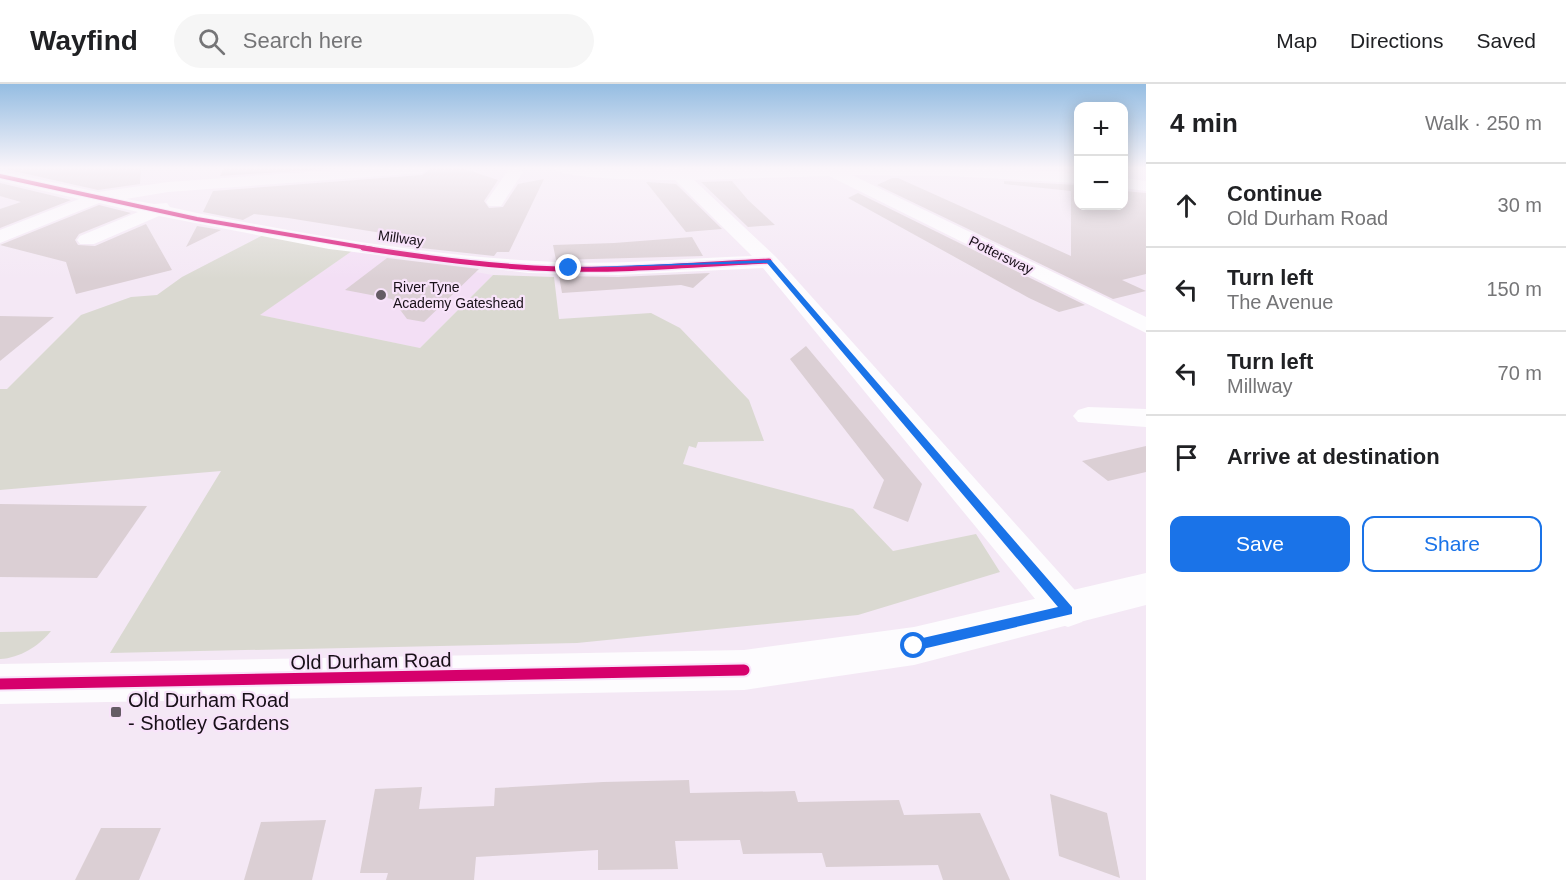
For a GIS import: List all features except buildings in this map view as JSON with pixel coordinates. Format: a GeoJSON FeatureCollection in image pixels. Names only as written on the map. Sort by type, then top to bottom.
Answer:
{"type":"FeatureCollection","features":[{"type":"Feature","properties":{"kind":"street"},"geometry":{"type":"LineString","coordinates":[[0,237],[78,205]]}},
{"type":"Feature","properties":{"kind":"street","name":"Millway"},"geometry":{"type":"LineString","coordinates":[[133,205],[268,231],[413,254],[529,267],[569,268],[769,261]]}},
{"type":"Feature","properties":{"kind":"street"},"geometry":{"type":"LineString","coordinates":[[87,240],[158,210],[161,205]]}},
{"type":"Feature","properties":{"kind":"street"},"geometry":{"type":"LineString","coordinates":[[711,205],[769,261],[1068,610]]}},
{"type":"Feature","properties":{"kind":"street","name":"Pottersway"},"geometry":{"type":"LineString","coordinates":[[900,205],[1146,326]]}},
{"type":"Feature","properties":{"kind":"street"},"geometry":{"type":"LineString","coordinates":[[56,234],[119,248]]}},
{"type":"Feature","properties":{"kind":"street"},"geometry":{"type":"LineString","coordinates":[[1088,416],[1146,418]]}},
{"type":"Feature","properties":{"kind":"street","name":"Old Durham Road"},"geometry":{"type":"LineString","coordinates":[[0,684],[744,670],[914,646],[1146,589]]}},
{"type":"Feature","properties":{"kind":"shaded area"},"geometry":{"type":"Polygon","coordinates":[[[265,234],[352,251],[260,315],[420,348],[493,275],[554,277],[559,319],[651,313],[680,328],[749,400],[764,441],[698,442],[696,448],[689,446],[683,464],[853,509],[893,551],[976,534],[1000,572],[858,615],[577,643],[110,653],[221,471],[0,490],[0,389],[7,389],[81,315],[131,297],[157,295],[182,277],[265,234]]]}},
{"type":"Feature","properties":{"kind":"shaded area","name":"River Tyne Academy Gateshead"},"geometry":{"type":"Polygon","coordinates":[[[352,251],[493,275],[420,348],[259,315],[352,251]]]}},
{"type":"Feature","properties":{"kind":"shaded area"},"geometry":{"type":"Polygon","coordinates":[[[51,631],[41,642],[28,650],[0,659],[0,632],[51,631]]]}},
{"type":"Feature","properties":{"kind":"cycle path"},"geometry":{"type":"LineString","coordinates":[[132,205],[329,243],[461,261],[528,267],[588,269],[769,261]]}},
{"type":"Feature","properties":{"kind":"cycle path"},"geometry":{"type":"LineString","coordinates":[[0,684],[744,670]]}},
{"type":"Feature","properties":{"kind":"place","name":"River Tyne Academy Gateshead"},"geometry":{"type":"Point","coordinates":[381,295]}},
{"type":"Feature","properties":{"kind":"place","name":"Old Durham Road - Shotley Gardens"},"geometry":{"type":"Point","coordinates":[116,712]}},
{"type":"Feature","properties":{"kind":"route"},"geometry":{"type":"LineString","coordinates":[[569,268],[769,261],[1068,610],[914,646]]}}]}
